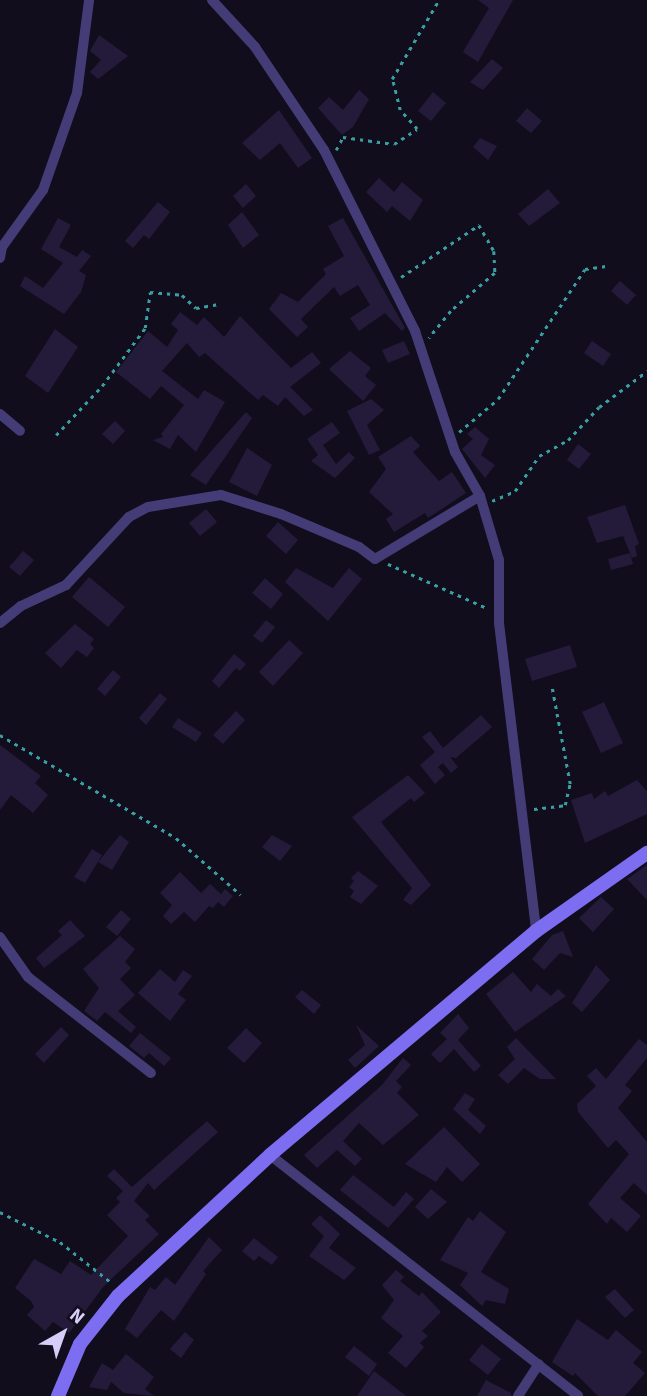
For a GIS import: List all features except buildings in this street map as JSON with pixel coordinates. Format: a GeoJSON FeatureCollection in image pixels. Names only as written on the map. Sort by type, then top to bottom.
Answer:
{"type":"FeatureCollection","features":[{"type":"Feature","properties":{"kind":"main road"},"geometry":{"type":"LineString","coordinates":[[58,1396],[80,1344],[97,1318],[122,1292],[271,1156],[536,931],[647,853]]}},
{"type":"Feature","properties":{"kind":"street"},"geometry":{"type":"LineString","coordinates":[[0,258],[2,247],[43,190],[77,93],[89,0]]}},
{"type":"Feature","properties":{"kind":"street"},"geometry":{"type":"LineString","coordinates":[[212,0],[255,47],[298,106],[330,163],[392,282],[422,347],[451,438],[481,500],[499,560],[499,613],[536,931]]}},
{"type":"Feature","properties":{"kind":"street"},"geometry":{"type":"LineString","coordinates":[[0,414],[20,431]]}},
{"type":"Feature","properties":{"kind":"street"},"geometry":{"type":"LineString","coordinates":[[0,623],[20,606],[66,585],[137,512],[170,503],[220,495],[306,524],[359,547],[375,559],[481,500]]}},
{"type":"Feature","properties":{"kind":"street"},"geometry":{"type":"LineString","coordinates":[[0,937],[28,977],[151,1073]]}},
{"type":"Feature","properties":{"kind":"street"},"geometry":{"type":"LineString","coordinates":[[271,1156],[578,1396]]}},
{"type":"Feature","properties":{"kind":"street"},"geometry":{"type":"LineString","coordinates":[[518,1396],[539,1364]]}},
{"type":"Feature","properties":{"kind":"path"},"geometry":{"type":"LineString","coordinates":[[330,163],[343,137],[394,145],[416,129],[400,110],[391,79],[439,0]]}},
{"type":"Feature","properties":{"kind":"path"},"geometry":{"type":"LineString","coordinates":[[392,282],[479,225],[494,251],[495,273],[451,310],[422,347]]}},
{"type":"Feature","properties":{"kind":"path"},"geometry":{"type":"LineString","coordinates":[[451,438],[498,399],[585,269],[606,266]]}},
{"type":"Feature","properties":{"kind":"path"},"geometry":{"type":"LineString","coordinates":[[56,435],[102,386],[145,328],[150,292],[182,295],[196,308],[219,304]]}},
{"type":"Feature","properties":{"kind":"path"},"geometry":{"type":"LineString","coordinates":[[481,500],[515,491],[539,456],[568,440],[599,407],[647,371]]}},
{"type":"Feature","properties":{"kind":"path"},"geometry":{"type":"LineString","coordinates":[[375,559],[499,613]]}},
{"type":"Feature","properties":{"kind":"path"},"geometry":{"type":"LineString","coordinates":[[522,811],[565,805],[570,785],[552,688]]}},
{"type":"Feature","properties":{"kind":"path"},"geometry":{"type":"LineString","coordinates":[[0,735],[166,831],[241,895]]}},
{"type":"Feature","properties":{"kind":"path"},"geometry":{"type":"LineString","coordinates":[[0,1212],[60,1242],[122,1292]]}}]}
